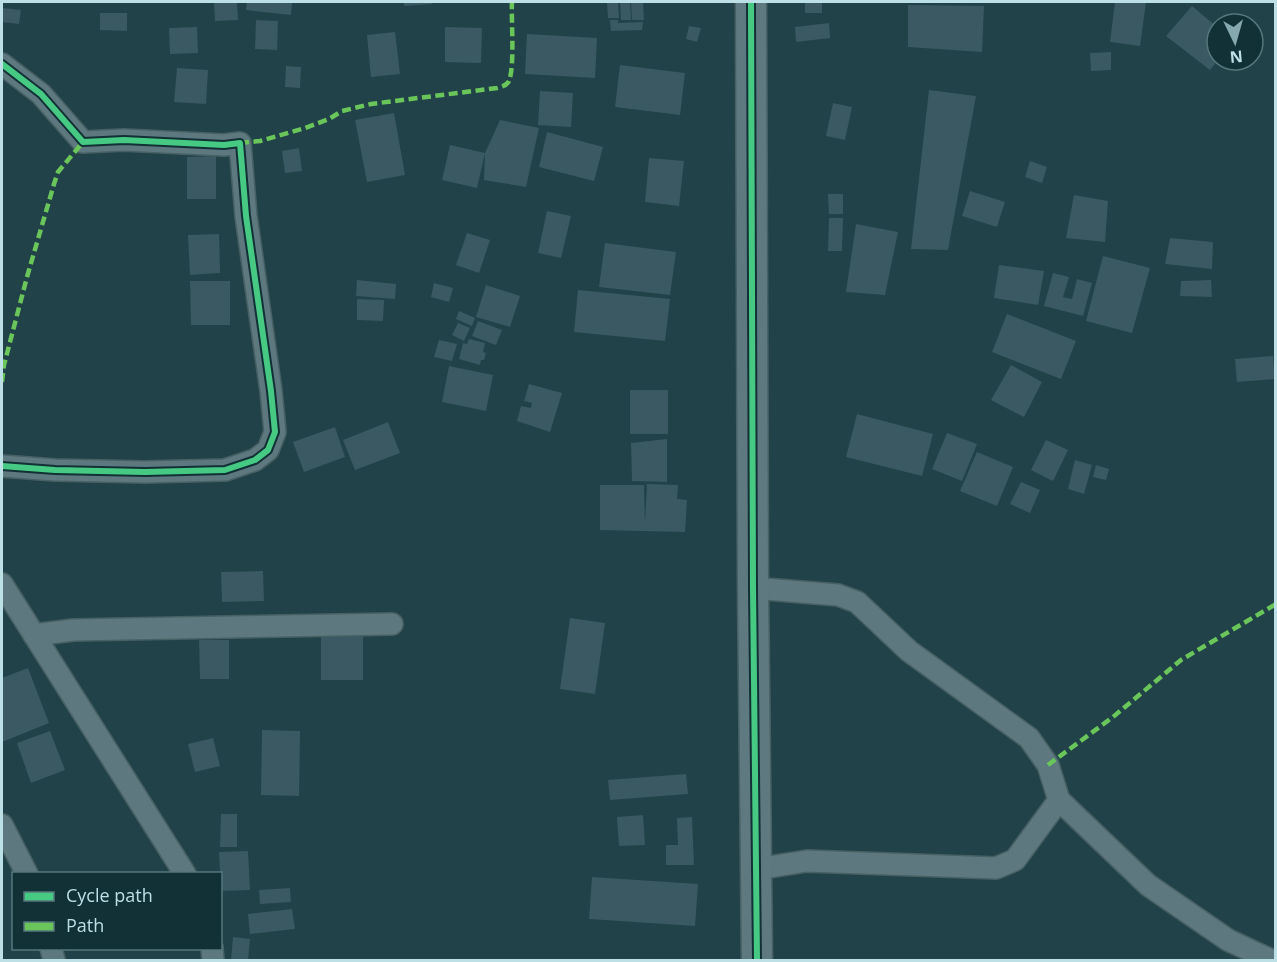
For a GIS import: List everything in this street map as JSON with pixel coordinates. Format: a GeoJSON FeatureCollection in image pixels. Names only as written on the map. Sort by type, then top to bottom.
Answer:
{"type":"FeatureCollection","features":[{"type":"Feature","properties":{"kind":"street"},"geometry":{"type":"LineString","coordinates":[[751,2],[757,960]]}},
{"type":"Feature","properties":{"kind":"street"},"geometry":{"type":"LineString","coordinates":[[2,64],[41,94],[83,142],[124,140],[224,145],[240,143],[246,216],[268,369],[274,432],[268,450],[255,460],[225,470],[100,471],[2,466]]}},
{"type":"Feature","properties":{"kind":"street"},"geometry":{"type":"LineString","coordinates":[[2,584],[184,872]]}},
{"type":"Feature","properties":{"kind":"street"},"geometry":{"type":"LineString","coordinates":[[753,588],[838,595],[857,602],[909,651],[1029,738],[1048,765],[1059,800],[1148,885],[1228,940],[1271,960]]}},
{"type":"Feature","properties":{"kind":"street"},"geometry":{"type":"LineString","coordinates":[[34,635],[73,630],[392,624]]}},
{"type":"Feature","properties":{"kind":"street"},"geometry":{"type":"LineString","coordinates":[[757,868],[807,861],[996,867],[1015,860],[1059,800]]}},
{"type":"Feature","properties":{"kind":"street"},"geometry":{"type":"LineString","coordinates":[[2,825],[26,872]]}},
{"type":"Feature","properties":{"kind":"building"},"geometry":{"type":"Polygon","coordinates":[[[214,2],[237,2],[238,20],[215,21],[214,2]]]}},
{"type":"Feature","properties":{"kind":"building"},"geometry":{"type":"Polygon","coordinates":[[[247,2],[292,2],[291,15],[246,10],[247,2]]]}},
{"type":"Feature","properties":{"kind":"building"},"geometry":{"type":"Polygon","coordinates":[[[404,2],[432,2],[432,4],[404,6],[404,2]]]}},
{"type":"Feature","properties":{"kind":"building"},"geometry":{"type":"Polygon","coordinates":[[[607,2],[618,2],[619,18],[608,18],[607,2]]]}},
{"type":"Feature","properties":{"kind":"building"},"geometry":{"type":"Polygon","coordinates":[[[620,2],[630,2],[631,20],[621,20],[620,2]]]}},
{"type":"Feature","properties":{"kind":"building"},"geometry":{"type":"Polygon","coordinates":[[[631,2],[643,2],[644,20],[632,20],[631,2]]]}},
{"type":"Feature","properties":{"kind":"building"},"geometry":{"type":"Polygon","coordinates":[[[805,2],[822,2],[822,13],[805,13],[805,2]]]}},
{"type":"Feature","properties":{"kind":"building"},"geometry":{"type":"Polygon","coordinates":[[[1115,2],[1146,2],[1140,46],[1110,42],[1115,2]]]}},
{"type":"Feature","properties":{"kind":"building"},"geometry":{"type":"Polygon","coordinates":[[[908,5],[984,6],[982,52],[908,47],[908,5]]]}},
{"type":"Feature","properties":{"kind":"building"},"geometry":{"type":"Polygon","coordinates":[[[1192,6],[1205,17],[1205,66],[1166,36],[1192,6]]]}},
{"type":"Feature","properties":{"kind":"building"},"geometry":{"type":"Polygon","coordinates":[[[2,8],[21,10],[19,24],[2,22],[2,8]]]}},
{"type":"Feature","properties":{"kind":"building"},"geometry":{"type":"Polygon","coordinates":[[[100,13],[127,13],[127,31],[100,30],[100,13]]]}},
{"type":"Feature","properties":{"kind":"building"},"geometry":{"type":"Polygon","coordinates":[[[256,20],[278,21],[277,50],[255,49],[256,20]]]}},
{"type":"Feature","properties":{"kind":"building"},"geometry":{"type":"Polygon","coordinates":[[[610,20],[618,20],[618,23],[643,22],[642,30],[611,31],[610,20]]]}},
{"type":"Feature","properties":{"kind":"building"},"geometry":{"type":"Polygon","coordinates":[[[829,23],[830,38],[796,42],[795,27],[829,23]]]}},
{"type":"Feature","properties":{"kind":"building"},"geometry":{"type":"Polygon","coordinates":[[[689,26],[701,28],[697,42],[686,39],[689,26]]]}},
{"type":"Feature","properties":{"kind":"building"},"geometry":{"type":"Polygon","coordinates":[[[197,27],[198,53],[170,54],[169,28],[197,27]]]}},
{"type":"Feature","properties":{"kind":"building"},"geometry":{"type":"Polygon","coordinates":[[[445,27],[482,28],[481,63],[445,62],[445,27]]]}},
{"type":"Feature","properties":{"kind":"building"},"geometry":{"type":"Polygon","coordinates":[[[395,32],[400,74],[371,77],[367,35],[395,32]]]}},
{"type":"Feature","properties":{"kind":"building"},"geometry":{"type":"Polygon","coordinates":[[[527,34],[597,38],[595,78],[525,74],[527,34]]]}},
{"type":"Feature","properties":{"kind":"building"},"geometry":{"type":"Polygon","coordinates":[[[1111,52],[1111,70],[1091,71],[1090,53],[1111,52]]]}},
{"type":"Feature","properties":{"kind":"building"},"geometry":{"type":"Polygon","coordinates":[[[620,65],[685,73],[680,115],[615,107],[620,65]]]}},
{"type":"Feature","properties":{"kind":"building"},"geometry":{"type":"Polygon","coordinates":[[[286,66],[301,67],[300,88],[285,87],[286,66]]]}},
{"type":"Feature","properties":{"kind":"building"},"geometry":{"type":"Polygon","coordinates":[[[177,68],[208,70],[206,104],[174,102],[177,68]]]}},
{"type":"Feature","properties":{"kind":"building"},"geometry":{"type":"Polygon","coordinates":[[[929,90],[976,96],[948,250],[911,249],[929,90]]]}},
{"type":"Feature","properties":{"kind":"building"},"geometry":{"type":"Polygon","coordinates":[[[540,91],[573,93],[571,127],[538,125],[540,91]]]}},
{"type":"Feature","properties":{"kind":"building"},"geometry":{"type":"Polygon","coordinates":[[[833,103],[852,107],[845,140],[826,136],[833,103]]]}},
{"type":"Feature","properties":{"kind":"building"},"geometry":{"type":"Polygon","coordinates":[[[394,113],[405,175],[367,182],[355,120],[394,113]]]}},
{"type":"Feature","properties":{"kind":"building"},"geometry":{"type":"Polygon","coordinates":[[[500,120],[539,128],[526,187],[484,180],[485,153],[500,120]]]}},
{"type":"Feature","properties":{"kind":"building"},"geometry":{"type":"Polygon","coordinates":[[[547,132],[603,147],[594,181],[539,167],[547,132]]]}},
{"type":"Feature","properties":{"kind":"building"},"geometry":{"type":"Polygon","coordinates":[[[450,145],[485,153],[477,188],[442,180],[450,145]]]}},
{"type":"Feature","properties":{"kind":"building"},"geometry":{"type":"Polygon","coordinates":[[[299,148],[302,171],[285,173],[282,151],[299,148]]]}},
{"type":"Feature","properties":{"kind":"building"},"geometry":{"type":"Polygon","coordinates":[[[216,156],[216,199],[187,199],[187,157],[216,156]]]}},
{"type":"Feature","properties":{"kind":"building"},"geometry":{"type":"Polygon","coordinates":[[[649,158],[684,161],[679,206],[645,202],[649,158]]]}},
{"type":"Feature","properties":{"kind":"building"},"geometry":{"type":"Polygon","coordinates":[[[1030,161],[1047,167],[1042,183],[1025,177],[1030,161]]]}},
{"type":"Feature","properties":{"kind":"building"},"geometry":{"type":"Polygon","coordinates":[[[970,191],[1005,202],[997,227],[962,216],[970,191]]]}},
{"type":"Feature","properties":{"kind":"building"},"geometry":{"type":"Polygon","coordinates":[[[828,194],[843,194],[843,214],[829,214],[828,194]]]}},
{"type":"Feature","properties":{"kind":"building"},"geometry":{"type":"Polygon","coordinates":[[[1074,195],[1108,201],[1105,242],[1066,238],[1074,195]]]}},
{"type":"Feature","properties":{"kind":"building"},"geometry":{"type":"Polygon","coordinates":[[[547,211],[571,216],[561,258],[538,253],[547,211]]]}},
{"type":"Feature","properties":{"kind":"building"},"geometry":{"type":"Polygon","coordinates":[[[829,218],[843,218],[842,251],[828,251],[829,218]]]}},
{"type":"Feature","properties":{"kind":"building"},"geometry":{"type":"Polygon","coordinates":[[[856,224],[898,232],[885,295],[846,292],[856,224]]]}},
{"type":"Feature","properties":{"kind":"building"},"geometry":{"type":"Polygon","coordinates":[[[467,233],[490,240],[479,273],[456,265],[467,233]]]}},
{"type":"Feature","properties":{"kind":"building"},"geometry":{"type":"Polygon","coordinates":[[[219,234],[220,273],[190,275],[188,235],[219,234]]]}},
{"type":"Feature","properties":{"kind":"building"},"geometry":{"type":"Polygon","coordinates":[[[1170,238],[1213,242],[1212,269],[1165,264],[1170,238]]]}},
{"type":"Feature","properties":{"kind":"building"},"geometry":{"type":"Polygon","coordinates":[[[605,243],[676,252],[670,295],[599,287],[605,243]]]}},
{"type":"Feature","properties":{"kind":"building"},"geometry":{"type":"Polygon","coordinates":[[[1103,256],[1150,268],[1132,333],[1086,321],[1103,256]]]}},
{"type":"Feature","properties":{"kind":"building"},"geometry":{"type":"Polygon","coordinates":[[[999,265],[1044,271],[1038,305],[994,298],[999,265]]]}},
{"type":"Feature","properties":{"kind":"building"},"geometry":{"type":"Polygon","coordinates":[[[1053,273],[1069,277],[1063,297],[1072,299],[1077,279],[1092,283],[1083,316],[1044,306],[1053,273]]]}},
{"type":"Feature","properties":{"kind":"building"},"geometry":{"type":"Polygon","coordinates":[[[357,280],[396,284],[395,299],[356,296],[357,280]]]}},
{"type":"Feature","properties":{"kind":"building"},"geometry":{"type":"Polygon","coordinates":[[[1211,280],[1212,297],[1180,296],[1181,281],[1211,280]]]}},
{"type":"Feature","properties":{"kind":"building"},"geometry":{"type":"Polygon","coordinates":[[[190,281],[230,281],[230,325],[191,325],[190,281]]]}},
{"type":"Feature","properties":{"kind":"building"},"geometry":{"type":"Polygon","coordinates":[[[434,283],[453,288],[449,302],[431,297],[434,283]]]}},
{"type":"Feature","properties":{"kind":"building"},"geometry":{"type":"Polygon","coordinates":[[[486,285],[520,296],[510,327],[476,317],[486,285]]]}},
{"type":"Feature","properties":{"kind":"building"},"geometry":{"type":"Polygon","coordinates":[[[578,290],[670,299],[665,341],[574,332],[578,290]]]}},
{"type":"Feature","properties":{"kind":"building"},"geometry":{"type":"Polygon","coordinates":[[[357,299],[384,300],[383,321],[357,320],[357,299]]]}},
{"type":"Feature","properties":{"kind":"building"},"geometry":{"type":"Polygon","coordinates":[[[459,311],[475,318],[472,326],[456,319],[459,311]]]}},
{"type":"Feature","properties":{"kind":"building"},"geometry":{"type":"Polygon","coordinates":[[[1007,314],[1076,341],[1061,379],[992,352],[1007,314]]]}},
{"type":"Feature","properties":{"kind":"building"},"geometry":{"type":"Polygon","coordinates":[[[478,321],[502,330],[496,345],[472,336],[478,321]]]}},
{"type":"Feature","properties":{"kind":"building"},"geometry":{"type":"Polygon","coordinates":[[[458,323],[470,328],[464,341],[452,335],[458,323]]]}},
{"type":"Feature","properties":{"kind":"building"},"geometry":{"type":"Polygon","coordinates":[[[469,339],[485,343],[483,352],[486,353],[480,365],[459,359],[463,343],[467,344],[469,339]]]}},
{"type":"Feature","properties":{"kind":"building"},"geometry":{"type":"Polygon","coordinates":[[[439,340],[457,344],[452,361],[434,357],[439,340]]]}},
{"type":"Feature","properties":{"kind":"building"},"geometry":{"type":"Polygon","coordinates":[[[1273,356],[1275,379],[1237,382],[1235,359],[1273,356]]]}},
{"type":"Feature","properties":{"kind":"building"},"geometry":{"type":"Polygon","coordinates":[[[1011,365],[1042,382],[1024,417],[991,400],[1011,365]]]}},
{"type":"Feature","properties":{"kind":"building"},"geometry":{"type":"Polygon","coordinates":[[[449,366],[493,375],[486,411],[442,402],[449,366]]]}},
{"type":"Feature","properties":{"kind":"building"},"geometry":{"type":"Polygon","coordinates":[[[529,384],[562,393],[550,432],[517,421],[521,406],[531,408],[532,403],[524,401],[529,384]]]}},
{"type":"Feature","properties":{"kind":"building"},"geometry":{"type":"Polygon","coordinates":[[[630,390],[668,390],[668,434],[630,434],[630,390]]]}},
{"type":"Feature","properties":{"kind":"building"},"geometry":{"type":"Polygon","coordinates":[[[857,414],[933,434],[922,476],[846,457],[857,414]]]}},
{"type":"Feature","properties":{"kind":"building"},"geometry":{"type":"Polygon","coordinates":[[[388,422],[400,453],[355,470],[343,440],[388,422]]]}},
{"type":"Feature","properties":{"kind":"building"},"geometry":{"type":"Polygon","coordinates":[[[335,427],[345,457],[304,472],[293,442],[335,427]]]}},
{"type":"Feature","properties":{"kind":"building"},"geometry":{"type":"Polygon","coordinates":[[[947,433],[977,444],[962,481],[932,469],[947,433]]]}},
{"type":"Feature","properties":{"kind":"building"},"geometry":{"type":"Polygon","coordinates":[[[667,439],[667,482],[632,481],[631,443],[667,439]]]}},
{"type":"Feature","properties":{"kind":"building"},"geometry":{"type":"Polygon","coordinates":[[[1046,440],[1068,450],[1053,481],[1031,470],[1046,440]]]}},
{"type":"Feature","properties":{"kind":"building"},"geometry":{"type":"Polygon","coordinates":[[[977,452],[1013,467],[997,506],[960,491],[977,452]]]}},
{"type":"Feature","properties":{"kind":"building"},"geometry":{"type":"Polygon","coordinates":[[[1075,460],[1092,465],[1084,494],[1068,489],[1075,460]]]}},
{"type":"Feature","properties":{"kind":"building"},"geometry":{"type":"Polygon","coordinates":[[[1096,465],[1109,469],[1106,480],[1093,477],[1096,465]]]}},
{"type":"Feature","properties":{"kind":"building"},"geometry":{"type":"Polygon","coordinates":[[[1021,482],[1040,490],[1030,513],[1010,504],[1021,482]]]}},
{"type":"Feature","properties":{"kind":"building"},"geometry":{"type":"Polygon","coordinates":[[[647,484],[678,485],[677,499],[687,500],[685,532],[600,530],[600,485],[644,485],[645,522],[647,484]]]}},
{"type":"Feature","properties":{"kind":"building"},"geometry":{"type":"Polygon","coordinates":[[[263,571],[264,601],[222,602],[221,572],[263,571]]]}},
{"type":"Feature","properties":{"kind":"building"},"geometry":{"type":"Polygon","coordinates":[[[570,618],[605,623],[595,694],[560,689],[570,618]]]}},
{"type":"Feature","properties":{"kind":"building"},"geometry":{"type":"Polygon","coordinates":[[[321,634],[363,634],[363,680],[321,680],[321,634]]]}},
{"type":"Feature","properties":{"kind":"building"},"geometry":{"type":"Polygon","coordinates":[[[199,640],[229,640],[229,679],[200,679],[199,640]]]}},
{"type":"Feature","properties":{"kind":"building"},"geometry":{"type":"Polygon","coordinates":[[[28,668],[49,723],[2,742],[2,678],[28,668]]]}},
{"type":"Feature","properties":{"kind":"building"},"geometry":{"type":"Polygon","coordinates":[[[262,730],[300,731],[299,796],[261,795],[262,730]]]}},
{"type":"Feature","properties":{"kind":"building"},"geometry":{"type":"Polygon","coordinates":[[[50,731],[65,770],[31,783],[17,743],[50,731]]]}},
{"type":"Feature","properties":{"kind":"building"},"geometry":{"type":"Polygon","coordinates":[[[213,738],[220,766],[195,772],[188,744],[213,738]]]}},
{"type":"Feature","properties":{"kind":"building"},"geometry":{"type":"Polygon","coordinates":[[[686,774],[688,794],[610,800],[608,780],[686,774]]]}},
{"type":"Feature","properties":{"kind":"building"},"geometry":{"type":"Polygon","coordinates":[[[221,814],[237,814],[237,847],[220,847],[221,814]]]}},
{"type":"Feature","properties":{"kind":"building"},"geometry":{"type":"Polygon","coordinates":[[[643,815],[645,845],[619,846],[617,817],[643,815]]]}},
{"type":"Feature","properties":{"kind":"building"},"geometry":{"type":"Polygon","coordinates":[[[692,817],[694,865],[666,865],[666,845],[678,845],[677,818],[692,817]]]}},
{"type":"Feature","properties":{"kind":"building"},"geometry":{"type":"Polygon","coordinates":[[[248,851],[250,890],[222,891],[219,852],[248,851]]]}},
{"type":"Feature","properties":{"kind":"building"},"geometry":{"type":"Polygon","coordinates":[[[592,877],[698,884],[695,926],[589,919],[592,877]]]}},
{"type":"Feature","properties":{"kind":"building"},"geometry":{"type":"Polygon","coordinates":[[[290,888],[291,902],[260,904],[259,890],[290,888]]]}},
{"type":"Feature","properties":{"kind":"building"},"geometry":{"type":"Polygon","coordinates":[[[292,909],[295,929],[250,934],[248,914],[292,909]]]}},
{"type":"Feature","properties":{"kind":"building"},"geometry":{"type":"Polygon","coordinates":[[[233,937],[250,939],[248,960],[231,960],[233,937]]]}},
{"type":"Feature","properties":{"kind":"marked path"},"geometry":{"type":"LineString","coordinates":[[240,143],[260,141],[305,128],[329,119],[342,111],[371,104],[504,86],[509,81],[512,64],[512,2]]}},
{"type":"Feature","properties":{"kind":"marked path"},"geometry":{"type":"LineString","coordinates":[[2,382],[4,365],[27,277],[58,172],[83,142]]}},
{"type":"Feature","properties":{"kind":"marked path"},"geometry":{"type":"LineString","coordinates":[[1048,765],[1113,717],[1181,660],[1276,604]]}},
{"type":"Feature","properties":{"kind":"cycle path"},"geometry":{"type":"LineString","coordinates":[[751,2],[757,960]]}},
{"type":"Feature","properties":{"kind":"cycle path"},"geometry":{"type":"LineString","coordinates":[[2,64],[41,94],[83,142],[124,140],[224,145],[240,143],[246,216],[275,432],[268,450],[255,460],[225,470],[145,472],[2,466]]}}]}
